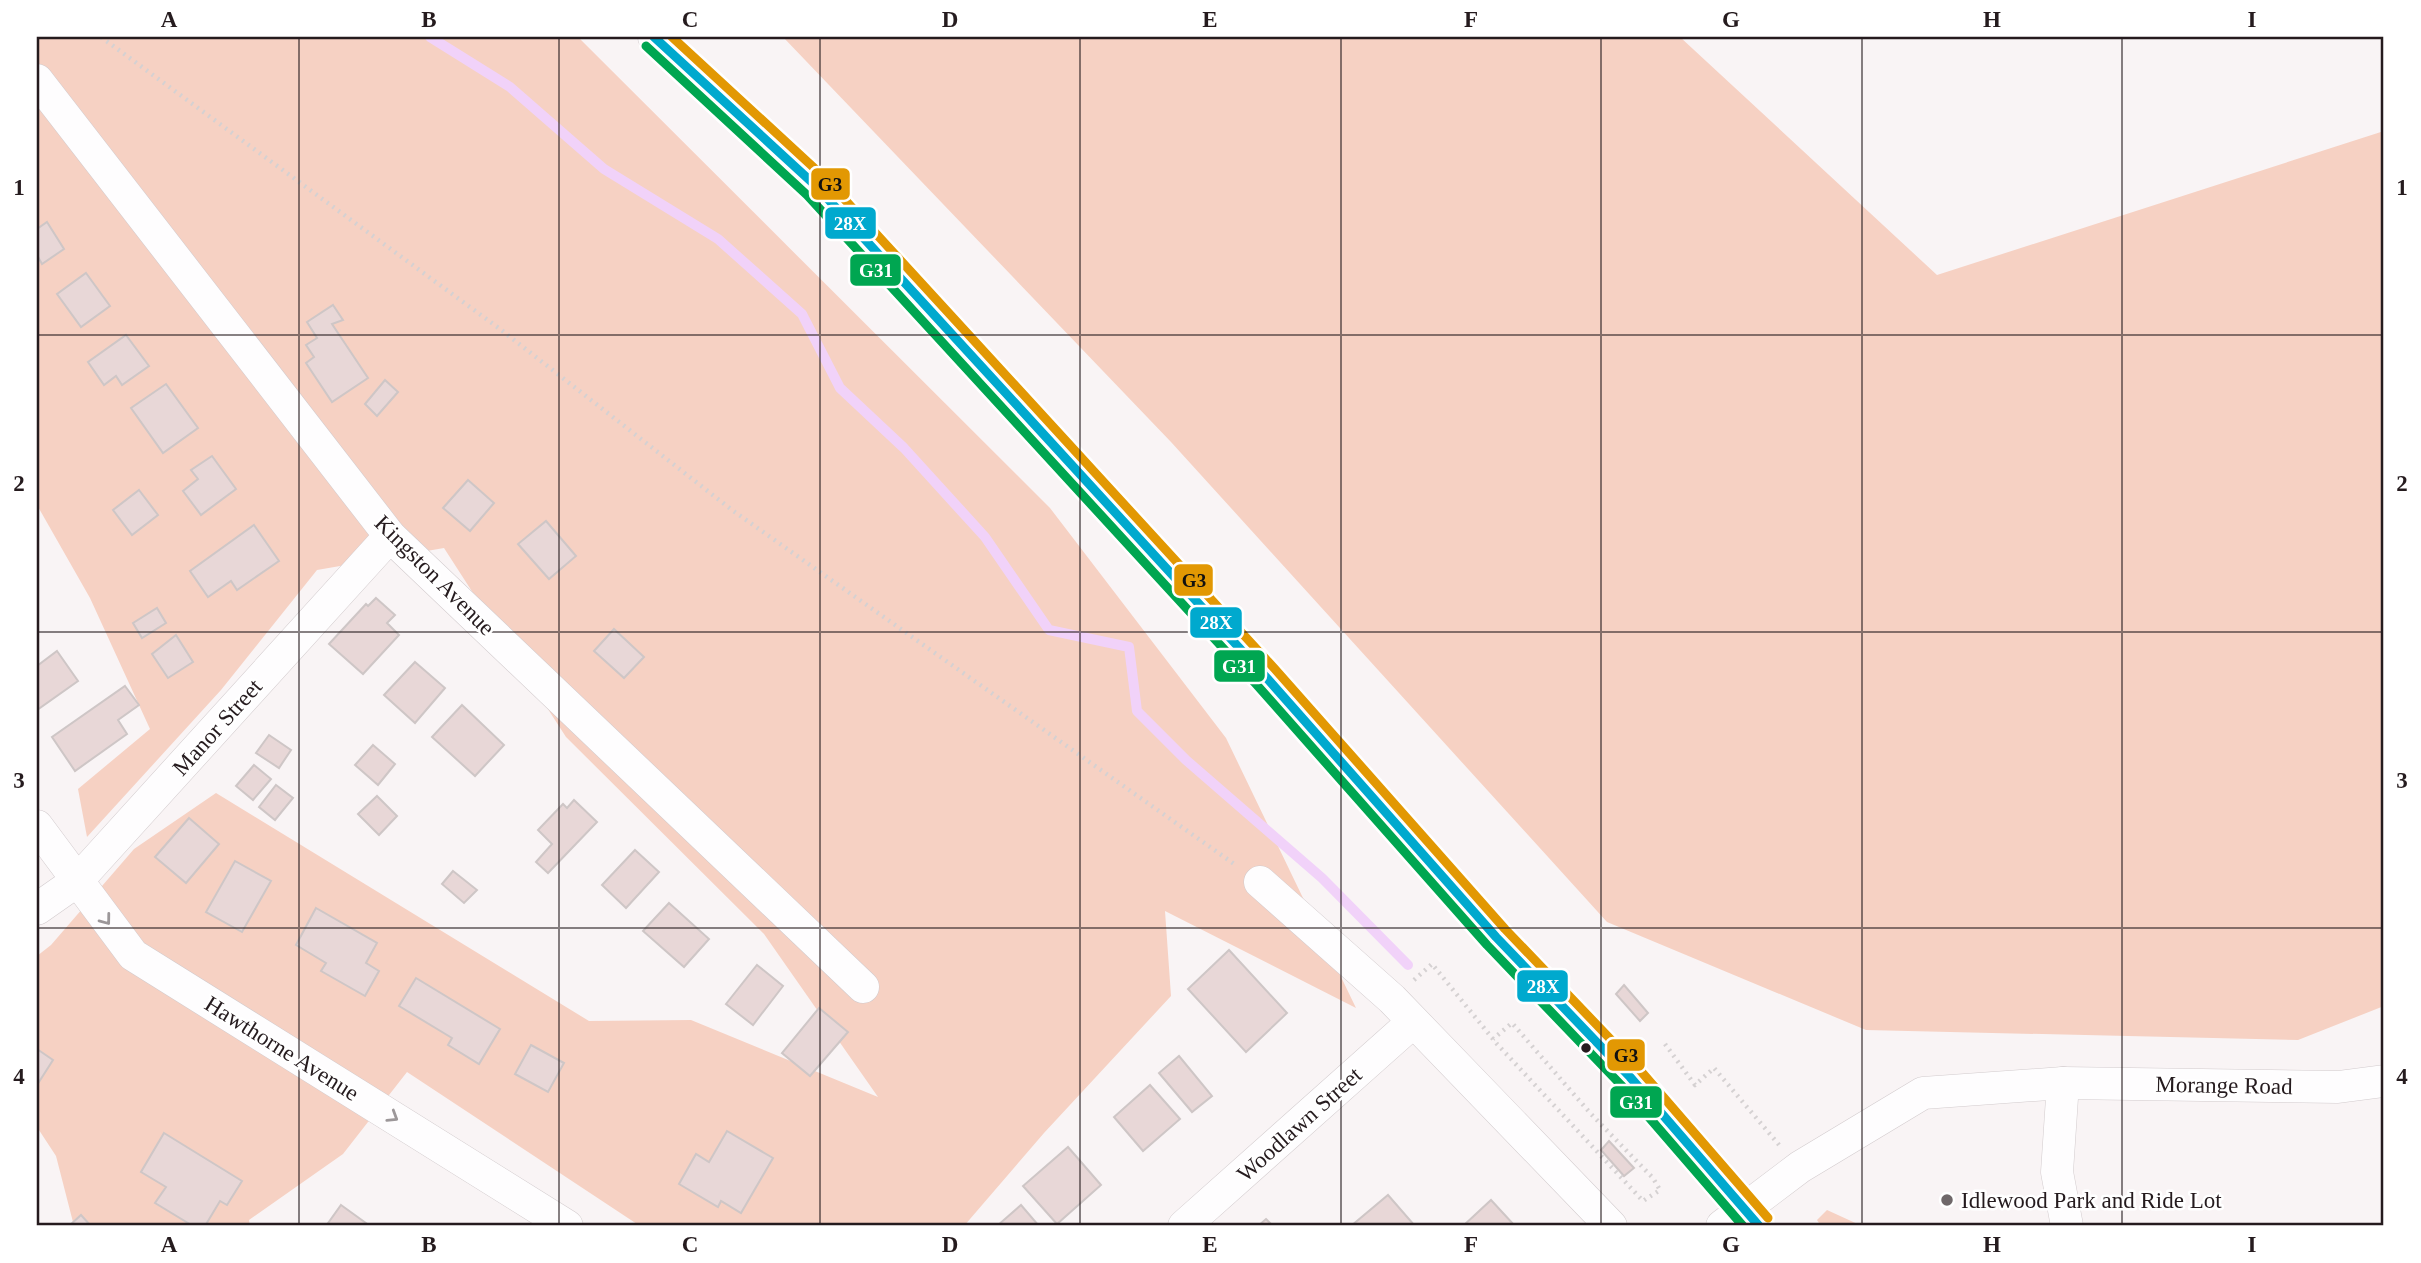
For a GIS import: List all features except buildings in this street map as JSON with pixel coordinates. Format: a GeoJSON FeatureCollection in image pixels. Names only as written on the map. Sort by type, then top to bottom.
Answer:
{"type":"FeatureCollection","features":[{"type":"Feature","properties":{"kind":"street"},"geometry":{"type":"LineString","coordinates":[[654,37],[816,186],[1265,676],[1496,937],[1630,1077],[1759,1226]]}},
{"type":"Feature","properties":{"kind":"street","name":"Kingston Avenue"},"geometry":{"type":"LineString","coordinates":[[37,80],[390,536],[863,987]]}},
{"type":"Feature","properties":{"kind":"street","name":"Manor Street"},"geometry":{"type":"LineString","coordinates":[[37,909],[77,881],[390,536]]}},
{"type":"Feature","properties":{"kind":"street","name":"Hawthorne Avenue"},"geometry":{"type":"LineString","coordinates":[[37,826],[133,955],[568,1226]]}},
{"type":"Feature","properties":{"kind":"street"},"geometry":{"type":"LineString","coordinates":[[1260,882],[1392,999],[1611,1226]]}},
{"type":"Feature","properties":{"kind":"street","name":"Woodlawn Street"},"geometry":{"type":"LineString","coordinates":[[1184,1226],[1413,1022]]}},
{"type":"Feature","properties":{"kind":"street","name":"Morange Road"},"geometry":{"type":"LineString","coordinates":[[1722,1226],[1800,1167],[1923,1093],[2063,1083],[2338,1087],[2384,1081]]}},
{"type":"Feature","properties":{"kind":"street"},"geometry":{"type":"LineString","coordinates":[[2063,1083],[2057,1172],[2067,1226]]}},
{"type":"Feature","properties":{"kind":"path"},"geometry":{"type":"LineString","coordinates":[[101,37],[500,329],[732,510],[1260,882]]}},
{"type":"Feature","properties":{"kind":"path"},"geometry":{"type":"LineString","coordinates":[[1392,999],[1432,964],[1493,1039],[1643,1201],[1660,1190],[1653,1178],[1591,1114],[1512,1023],[1493,1039]]}},
{"type":"Feature","properties":{"kind":"path"},"geometry":{"type":"LineString","coordinates":[[1665,1044],[1695,1085],[1714,1068],[1779,1144]]}},
{"type":"Feature","properties":{"kind":"shaded area"},"geometry":{"type":"Polygon","coordinates":[[[37,37],[578,37],[1050,508],[1226,738],[1356,1008],[1165,911],[1171,996],[1044,1133],[964,1226],[640,1226],[407,1072],[343,1154],[249,1220],[250,1226],[74,1226],[56,1156],[37,1127],[37,956],[51,945],[134,849],[216,793],[589,1021],[691,1020],[878,1097],[764,934],[566,737],[444,548],[317,570],[221,690],[87,837],[78,789],[150,729],[90,598],[37,505],[37,37]]]}},
{"type":"Feature","properties":{"kind":"shaded area"},"geometry":{"type":"Polygon","coordinates":[[[783,37],[1680,37],[1937,275],[2384,131],[2384,1006],[2298,1040],[1866,1030],[1607,922],[1171,442],[783,37]]]}},
{"type":"Feature","properties":{"kind":"shaded area"},"geometry":{"type":"Polygon","coordinates":[[[1827,1210],[1862,1226],[1821,1226],[1817,1220],[1827,1210]]]}},
{"type":"Feature","properties":{"kind":"waterway"},"geometry":{"type":"LineString","coordinates":[[430,37],[510,87],[604,169],[718,239],[802,314],[840,388],[904,448],[985,537],[1049,630],[1129,647],[1137,711],[1186,760],[1322,878],[1408,965]]}},
{"type":"Feature","properties":{"kind":"transit line","name":"28X"},"geometry":{"type":"LineString","coordinates":[[654,37],[816,186],[1265,676],[1496,937],[1630,1077],[1759,1226]]}},
{"type":"Feature","properties":{"kind":"transit line","name":"G3"},"geometry":{"type":"LineString","coordinates":[[672,37],[825,178],[1274,668],[1505,929],[1639,1069],[1768,1218]]}},
{"type":"Feature","properties":{"kind":"transit line","name":"G31"},"geometry":{"type":"LineString","coordinates":[[646,46],[807,195],[1256,684],[1487,945],[1621,1085],[1743,1226]]}},
{"type":"Feature","properties":{"kind":"place","name":"Idlewood Park and Ride Lot"},"geometry":{"type":"Point","coordinates":[1947,1200]}}]}
